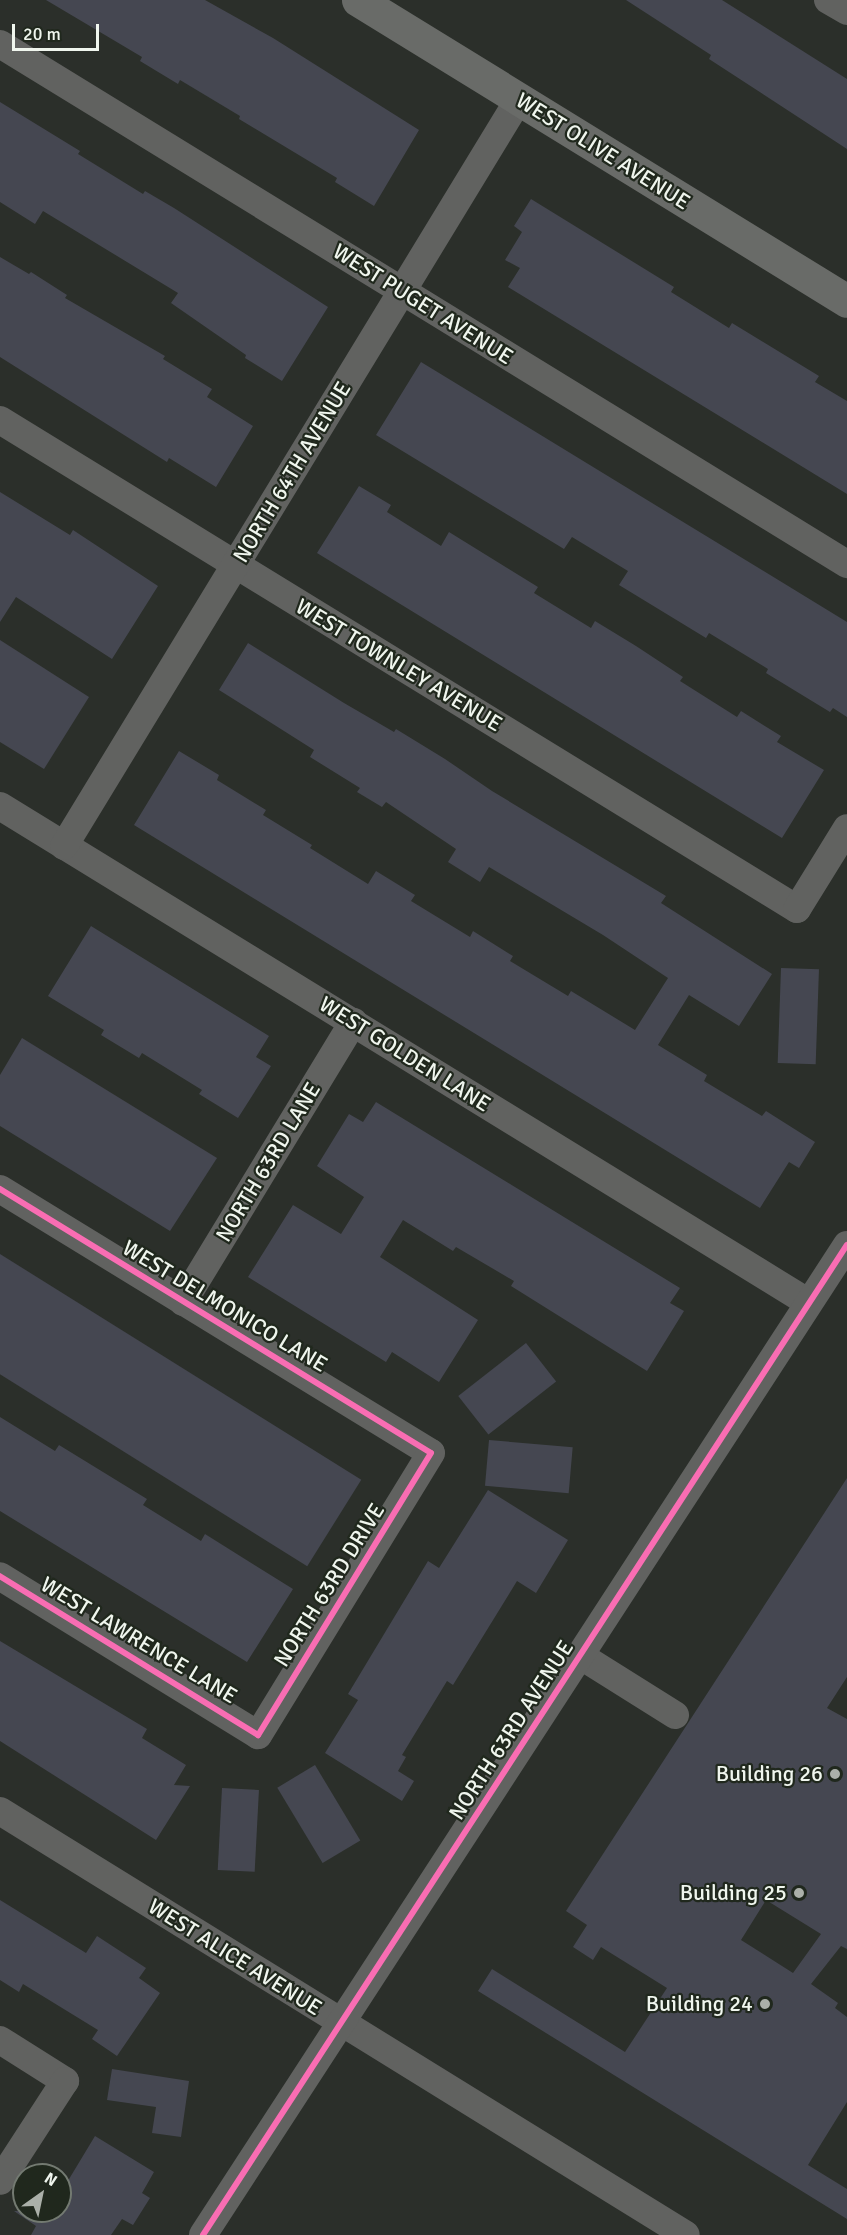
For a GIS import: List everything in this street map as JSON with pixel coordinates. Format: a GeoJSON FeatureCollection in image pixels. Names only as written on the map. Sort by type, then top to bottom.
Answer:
{"type":"FeatureCollection","features":[{"type":"Feature","properties":{"kind":"main road","name":"WEST OLIVE AVENUE"},"geometry":{"type":"LineString","coordinates":[[358,0],[847,301]]}},
{"type":"Feature","properties":{"kind":"street"},"geometry":{"type":"LineString","coordinates":[[828,0],[847,12]]}},
{"type":"Feature","properties":{"kind":"street","name":"WEST PUGET AVENUE"},"geometry":{"type":"LineString","coordinates":[[0,44],[847,564]]}},
{"type":"Feature","properties":{"kind":"street","name":"NORTH 64TH AVENUE"},"geometry":{"type":"LineString","coordinates":[[64,846],[519,99]]}},
{"type":"Feature","properties":{"kind":"street","name":"WEST TOWNLEY AVENUE"},"geometry":{"type":"LineString","coordinates":[[0,420],[797,909],[847,828]]}},
{"type":"Feature","properties":{"kind":"street","name":"WEST GOLDEN LANE"},"geometry":{"type":"LineString","coordinates":[[0,806],[809,1303]]}},
{"type":"Feature","properties":{"kind":"street","name":"NORTH 63RD LANE"},"geometry":{"type":"LineString","coordinates":[[183,1302],[353,1022]]}},
{"type":"Feature","properties":{"kind":"street","name":"WEST DELMONICO LANE"},"geometry":{"type":"LineString","coordinates":[[0,1189],[431,1453]]}},
{"type":"Feature","properties":{"kind":"street","name":"NORTH 63RD AVENUE"},"geometry":{"type":"LineString","coordinates":[[203,2235],[847,1245]]}},
{"type":"Feature","properties":{"kind":"street","name":"NORTH 63RD DRIVE"},"geometry":{"type":"LineString","coordinates":[[258,1735],[431,1453]]}},
{"type":"Feature","properties":{"kind":"street","name":"WEST LAWRENCE LANE"},"geometry":{"type":"LineString","coordinates":[[0,1576],[258,1735]]}},
{"type":"Feature","properties":{"kind":"street"},"geometry":{"type":"LineString","coordinates":[[581,1656],[675,1715]]}},
{"type":"Feature","properties":{"kind":"street","name":"WEST ALICE AVENUE"},"geometry":{"type":"LineString","coordinates":[[0,1811],[686,2235]]}},
{"type":"Feature","properties":{"kind":"street"},"geometry":{"type":"LineString","coordinates":[[0,2040],[65,2081],[0,2181]]}},
{"type":"Feature","properties":{"kind":"building"},"geometry":{"type":"Polygon","coordinates":[[[46,0],[205,0],[273,38],[419,130],[374,206],[335,182],[337,178],[239,119],[240,116],[180,80],[178,84],[140,61],[142,57],[46,0]]]}},
{"type":"Feature","properties":{"kind":"building"},"geometry":{"type":"Polygon","coordinates":[[[626,0],[722,0],[847,79],[847,149],[709,59],[711,55],[626,0]]]}},
{"type":"Feature","properties":{"kind":"building"},"geometry":{"type":"Polygon","coordinates":[[[0,102],[80,151],[78,154],[143,194],[145,191],[174,208],[328,307],[282,381],[245,358],[246,355],[171,303],[178,293],[43,211],[35,224],[0,202],[0,102]]]}},
{"type":"Feature","properties":{"kind":"building"},"geometry":{"type":"Polygon","coordinates":[[[531,199],[674,287],[671,292],[729,328],[732,323],[819,376],[815,382],[847,401],[847,494],[508,287],[520,268],[505,260],[522,232],[514,226],[531,199]]]}},
{"type":"Feature","properties":{"kind":"building"},"geometry":{"type":"Polygon","coordinates":[[[0,257],[29,274],[31,272],[67,295],[65,298],[165,356],[163,359],[212,389],[207,397],[253,426],[216,487],[169,458],[167,462],[0,357],[0,257]]]}},
{"type":"Feature","properties":{"kind":"building"},"geometry":{"type":"Polygon","coordinates":[[[421,362],[847,622],[847,717],[833,708],[830,712],[766,673],[768,669],[709,633],[706,638],[619,585],[628,571],[572,537],[564,549],[376,435],[421,362]]]}},
{"type":"Feature","properties":{"kind":"building"},"geometry":{"type":"Polygon","coordinates":[[[359,486],[391,505],[387,512],[441,546],[449,532],[538,587],[534,593],[591,628],[595,621],[636,646],[683,677],[680,681],[737,717],[741,711],[781,736],[777,742],[824,770],[782,838],[317,553],[359,486]]]}},
{"type":"Feature","properties":{"kind":"building"},"geometry":{"type":"Polygon","coordinates":[[[0,492],[70,535],[73,530],[158,586],[112,659],[16,597],[0,622],[0,492]]]}},
{"type":"Feature","properties":{"kind":"building"},"geometry":{"type":"Polygon","coordinates":[[[0,640],[89,697],[44,769],[0,742],[0,640]]]}},
{"type":"Feature","properties":{"kind":"building"},"geometry":{"type":"Polygon","coordinates":[[[248,643],[344,703],[394,732],[396,729],[492,791],[666,896],[661,903],[772,974],[739,1026],[689,995],[658,1045],[707,1075],[704,1081],[762,1116],[766,1111],[815,1142],[799,1168],[789,1162],[760,1208],[134,825],[179,751],[219,775],[217,780],[266,810],[263,815],[312,845],[310,848],[368,884],[376,871],[415,895],[411,901],[470,937],[473,931],[513,956],[510,961],[568,996],[571,991],[635,1030],[668,978],[603,935],[489,867],[480,882],[448,862],[456,849],[386,802],[382,807],[357,792],[360,788],[310,757],[314,750],[219,690],[248,643]]]}},
{"type":"Feature","properties":{"kind":"building"},"geometry":{"type":"Polygon","coordinates":[[[91,926],[269,1036],[256,1057],[271,1066],[238,1118],[199,1094],[202,1090],[142,1053],[139,1058],[101,1035],[104,1030],[48,996],[91,926]]]}},
{"type":"Feature","properties":{"kind":"building"},"geometry":{"type":"Polygon","coordinates":[[[781,968],[819,969],[816,1064],[778,1063],[781,968]]]}},
{"type":"Feature","properties":{"kind":"building"},"geometry":{"type":"Polygon","coordinates":[[[22,1038],[217,1158],[170,1231],[0,1126],[0,1075],[22,1038]]]}},
{"type":"Feature","properties":{"kind":"building"},"geometry":{"type":"Polygon","coordinates":[[[376,1102],[680,1288],[670,1303],[684,1311],[647,1371],[511,1286],[514,1281],[456,1247],[453,1251],[403,1220],[380,1257],[478,1320],[439,1382],[392,1352],[386,1362],[248,1277],[293,1205],[341,1234],[364,1197],[317,1166],[349,1114],[363,1122],[376,1102]]]}},
{"type":"Feature","properties":{"kind":"building"},"geometry":{"type":"Polygon","coordinates":[[[0,1254],[361,1480],[307,1566],[0,1374],[0,1254]]]}},
{"type":"Feature","properties":{"kind":"building"},"geometry":{"type":"Polygon","coordinates":[[[526,1343],[556,1382],[488,1435],[458,1396],[526,1343]]]}},
{"type":"Feature","properties":{"kind":"building"},"geometry":{"type":"Polygon","coordinates":[[[0,1417],[55,1451],[59,1445],[147,1499],[143,1505],[201,1541],[205,1534],[293,1589],[247,1662],[0,1511],[0,1417]]]}},
{"type":"Feature","properties":{"kind":"building"},"geometry":{"type":"Polygon","coordinates":[[[489,1440],[573,1447],[569,1493],[485,1486],[489,1440]]]}},
{"type":"Feature","properties":{"kind":"building"},"geometry":{"type":"Polygon","coordinates":[[[847,1478],[847,1677],[827,1708],[847,1719],[847,1949],[841,1946],[811,1984],[838,2003],[835,2008],[847,2017],[847,2102],[808,2165],[847,2189],[847,2219],[478,1991],[492,1969],[625,2052],[667,1988],[601,1947],[593,1960],[573,1947],[587,1925],[566,1911],[847,1478]],[[766,1900],[741,1940],[793,1973],[821,1934],[766,1900]]]}},
{"type":"Feature","properties":{"kind":"building"},"geometry":{"type":"Polygon","coordinates":[[[488,1490],[568,1540],[536,1593],[517,1581],[453,1685],[447,1681],[402,1755],[406,1757],[398,1771],[414,1781],[402,1801],[325,1753],[358,1700],[348,1694],[428,1561],[439,1568],[488,1490]]]}},
{"type":"Feature","properties":{"kind":"building"},"geometry":{"type":"Polygon","coordinates":[[[0,1641],[147,1729],[142,1738],[186,1765],[174,1785],[190,1786],[156,1840],[0,1741],[0,1641]]]}},
{"type":"Feature","properties":{"kind":"building"},"geometry":{"type":"Polygon","coordinates":[[[315,1765],[360,1840],[323,1863],[277,1788],[315,1765]]]}},
{"type":"Feature","properties":{"kind":"building"},"geometry":{"type":"Polygon","coordinates":[[[222,1788],[259,1790],[255,1872],[218,1870],[222,1788]]]}},
{"type":"Feature","properties":{"kind":"building"},"geometry":{"type":"Polygon","coordinates":[[[0,1900],[86,1953],[97,1936],[146,1968],[139,1978],[160,1993],[117,2056],[92,2039],[98,2030],[23,1984],[19,1992],[0,1980],[0,1900]]]}},
{"type":"Feature","properties":{"kind":"building"},"geometry":{"type":"Polygon","coordinates":[[[112,2069],[189,2081],[181,2137],[152,2133],[156,2107],[107,2100],[112,2069]]]}},
{"type":"Feature","properties":{"kind":"building"},"geometry":{"type":"Polygon","coordinates":[[[95,2136],[154,2172],[142,2193],[150,2198],[133,2225],[122,2219],[111,2235],[31,2235],[36,2226],[32,2223],[72,2223],[72,2174],[95,2136]]]}},
{"type":"Feature","properties":{"kind":"cycle path"},"geometry":{"type":"LineString","coordinates":[[0,1189],[431,1453],[258,1735],[0,1576]]}},
{"type":"Feature","properties":{"kind":"cycle path"},"geometry":{"type":"LineString","coordinates":[[203,2235],[847,1245]]}},
{"type":"Feature","properties":{"kind":"place","name":"Building 26"},"geometry":{"type":"Point","coordinates":[835,1774]}},
{"type":"Feature","properties":{"kind":"place","name":"Building 25"},"geometry":{"type":"Point","coordinates":[799,1893]}},
{"type":"Feature","properties":{"kind":"place","name":"Building 24"},"geometry":{"type":"Point","coordinates":[765,2004]}}]}
